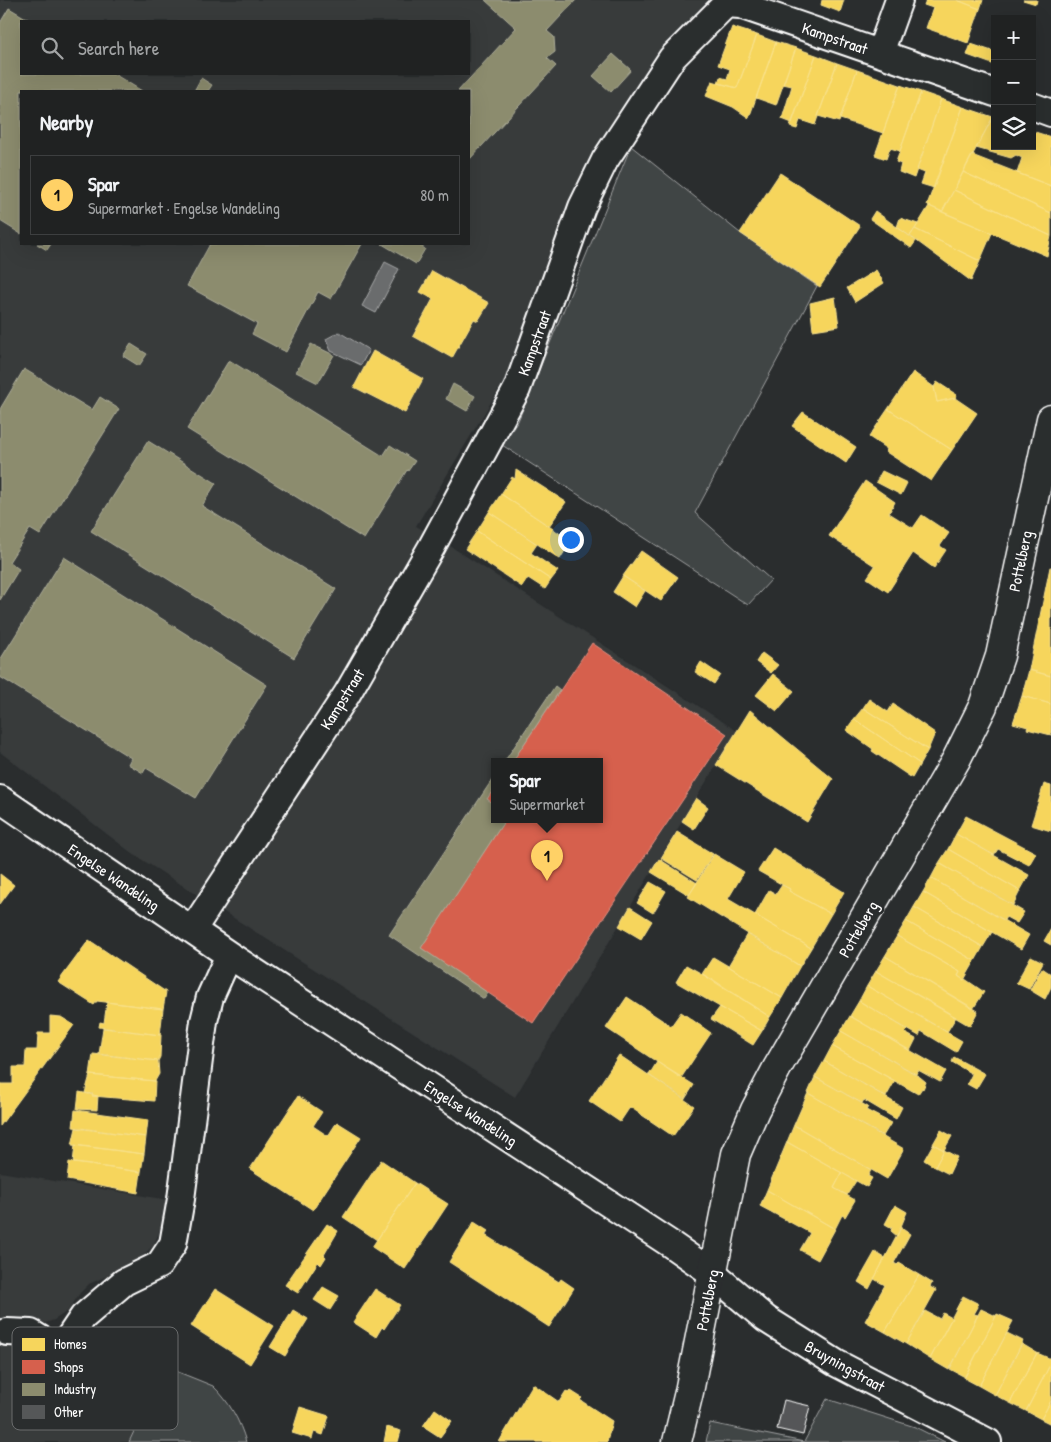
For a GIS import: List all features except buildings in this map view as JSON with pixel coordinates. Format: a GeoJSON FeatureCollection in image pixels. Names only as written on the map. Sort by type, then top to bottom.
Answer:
{"type":"FeatureCollection","features":[{"type":"Feature","properties":{"kind":"main road","name":"Pottelberg"},"geometry":{"type":"LineString","coordinates":[[676,1442],[689,1392],[736,1154],[755,1110],[777,1068],[951,768],[984,706],[1000,656],[1051,419]]}},
{"type":"Feature","properties":{"kind":"street"},"geometry":{"type":"LineString","coordinates":[[880,53],[899,0]]}},
{"type":"Feature","properties":{"kind":"street","name":"Kampstraat"},"geometry":{"type":"LineString","coordinates":[[193,929],[347,694],[431,548],[517,390],[582,207],[605,160],[672,58],[726,4],[740,5],[991,92]]}},
{"type":"Feature","properties":{"kind":"street"},"geometry":{"type":"LineString","coordinates":[[1036,107],[1051,113]]}},
{"type":"Feature","properties":{"kind":"street","name":"Engelse Wandeling"},"geometry":{"type":"LineString","coordinates":[[0,799],[229,955],[712,1273]]}},
{"type":"Feature","properties":{"kind":"street"},"geometry":{"type":"LineString","coordinates":[[76,1327],[83,1317],[124,1282],[160,1265],[173,1244],[181,1199],[204,1021],[210,997],[229,955]]}},
{"type":"Feature","properties":{"kind":"street","name":"Bruyningstraat"},"geometry":{"type":"LineString","coordinates":[[712,1273],[766,1319],[836,1363],[988,1442]]}},
{"type":"Feature","properties":{"kind":"street"},"geometry":{"type":"LineString","coordinates":[[7,1332],[12,1332]]}},
{"type":"Feature","properties":{"kind":"shaded area"},"geometry":{"type":"Polygon","coordinates":[[[0,0],[708,0],[656,57],[600,140],[507,376],[416,526],[444,542],[737,731],[515,1097],[133,854],[0,752],[0,0]]]}},
{"type":"Feature","properties":{"kind":"shaded area"},"geometry":{"type":"Polygon","coordinates":[[[631,146],[740,233],[817,286],[695,513],[771,580],[748,605],[502,445],[518,421],[631,146]]]}},
{"type":"Feature","properties":{"kind":"shaded area"},"geometry":{"type":"Polygon","coordinates":[[[385,262],[399,269],[376,313],[362,306],[385,262]]]}},
{"type":"Feature","properties":{"kind":"shaded area"},"geometry":{"type":"Polygon","coordinates":[[[339,332],[369,350],[361,365],[331,351],[326,339],[339,332]]]}},
{"type":"Feature","properties":{"kind":"shaded area"},"geometry":{"type":"Polygon","coordinates":[[[0,1172],[168,1200],[162,1226],[153,1246],[134,1264],[89,1284],[80,1293],[68,1311],[54,1320],[36,1326],[38,1327],[12,1327],[12,1430],[135,1430],[129,1442],[0,1442],[0,1172]]]}},
{"type":"Feature","properties":{"kind":"shaded area"},"geometry":{"type":"Polygon","coordinates":[[[178,1372],[213,1386],[233,1412],[241,1426],[246,1442],[129,1442],[135,1430],[178,1430],[178,1372]]]}},
{"type":"Feature","properties":{"kind":"shaded area"},"geometry":{"type":"Polygon","coordinates":[[[827,1399],[915,1427],[945,1442],[804,1442],[827,1399]]]}},
{"type":"Feature","properties":{"kind":"shaded area"},"geometry":{"type":"Polygon","coordinates":[[[710,1423],[804,1442],[706,1442],[710,1423]]]}},
{"type":"Feature","properties":{"kind":"place","name":"Spar"},"geometry":{"type":"Point","coordinates":[547,881]}}]}
